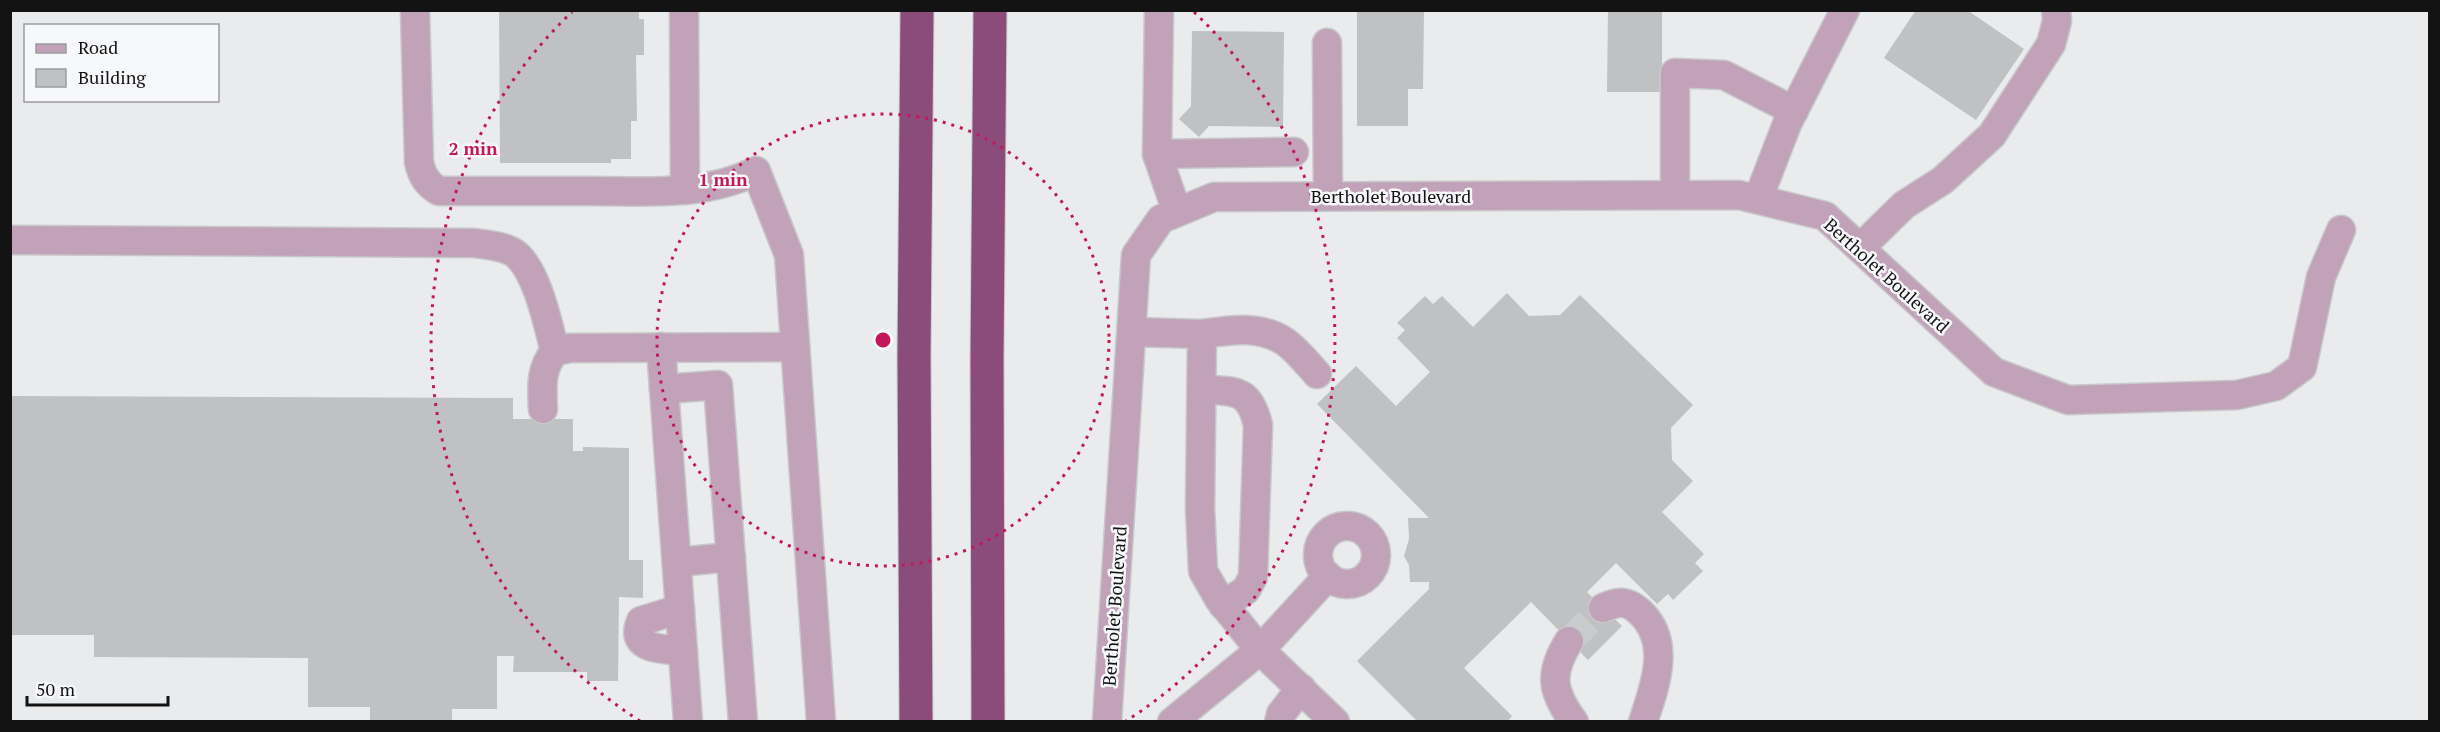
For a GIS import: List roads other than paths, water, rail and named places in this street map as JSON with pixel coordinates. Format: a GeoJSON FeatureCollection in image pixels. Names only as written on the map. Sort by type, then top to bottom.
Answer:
{"type":"FeatureCollection","features":[{"type":"Feature","properties":{"kind":"highway"},"geometry":{"type":"LineString","coordinates":[[916,722],[914,345],[917,10]]}},
{"type":"Feature","properties":{"kind":"highway"},"geometry":{"type":"LineString","coordinates":[[988,722],[987,348],[990,10]]}},
{"type":"Feature","properties":{"kind":"street"},"geometry":{"type":"LineString","coordinates":[[415,10],[419,162],[422,175],[430,186],[439,191],[707,189],[734,182],[756,171],[789,255],[821,722]]}},
{"type":"Feature","properties":{"kind":"street"},"geometry":{"type":"LineString","coordinates":[[684,10],[685,190]]}},
{"type":"Feature","properties":{"kind":"street"},"geometry":{"type":"LineString","coordinates":[[1159,10],[1157,154],[1177,212]]}},
{"type":"Feature","properties":{"kind":"street"},"geometry":{"type":"LineString","coordinates":[[1758,199],[1794,111],[1845,10]]}},
{"type":"Feature","properties":{"kind":"street"},"geometry":{"type":"LineString","coordinates":[[1860,248],[1904,205],[1943,180],[1992,135],[2051,44],[2058,21],[2056,10]]}},
{"type":"Feature","properties":{"kind":"street"},"geometry":{"type":"LineString","coordinates":[[1327,43],[1328,196]]}},
{"type":"Feature","properties":{"kind":"street"},"geometry":{"type":"LineString","coordinates":[[1675,195],[1675,73],[1724,75],[1794,111]]}},
{"type":"Feature","properties":{"kind":"street"},"geometry":{"type":"LineString","coordinates":[[1157,154],[1294,152]]}},
{"type":"Feature","properties":{"kind":"street","name":"Bertholet Boulevard"},"geometry":{"type":"LineString","coordinates":[[1107,722],[1136,255],[1161,219],[1214,196],[1739,195],[1758,199],[1825,216],[1994,372],[2068,400],[2237,395],[2276,386],[2302,367],[2321,277],[2341,230]]}},
{"type":"Feature","properties":{"kind":"street"},"geometry":{"type":"LineString","coordinates":[[10,240],[474,243],[497,247],[517,255],[527,268],[546,316],[555,351]]}},
{"type":"Feature","properties":{"kind":"street"},"geometry":{"type":"LineString","coordinates":[[1132,332],[1202,334],[1239,328],[1259,332],[1284,340],[1317,374]]}},
{"type":"Feature","properties":{"kind":"street"},"geometry":{"type":"LineString","coordinates":[[1202,334],[1203,571],[1223,605],[1260,650],[1335,722]]}},
{"type":"Feature","properties":{"kind":"street"},"geometry":{"type":"LineString","coordinates":[[661,347],[688,722]]}},
{"type":"Feature","properties":{"kind":"street"},"geometry":{"type":"LineString","coordinates":[[543,409],[542,376],[548,360],[555,351],[570,348],[795,347]]}},
{"type":"Feature","properties":{"kind":"street"},"geometry":{"type":"LineString","coordinates":[[664,389],[718,385],[743,722]]}},
{"type":"Feature","properties":{"kind":"street"},"geometry":{"type":"LineString","coordinates":[[1202,389],[1240,393],[1253,405],[1258,425],[1253,577],[1246,590],[1223,605]]}},
{"type":"Feature","properties":{"kind":"street"},"geometry":{"type":"LineString","coordinates":[[676,562],[731,557]]}},
{"type":"Feature","properties":{"kind":"street"},"geometry":{"type":"LineString","coordinates":[[1172,722],[1218,687],[1260,650],[1328,576]]}},
{"type":"Feature","properties":{"kind":"street"},"geometry":{"type":"LineString","coordinates":[[1603,608],[1618,601],[1631,604],[1650,621],[1659,642],[1659,667],[1643,722]]}},
{"type":"Feature","properties":{"kind":"street"},"geometry":{"type":"LineString","coordinates":[[680,609],[641,621],[638,636],[640,642],[649,647],[683,651]]}},
{"type":"Feature","properties":{"kind":"street"},"geometry":{"type":"LineString","coordinates":[[1569,640],[1556,661],[1555,682],[1561,704],[1574,722]]}},
{"type":"Feature","properties":{"kind":"street"},"geometry":{"type":"LineString","coordinates":[[1194,722],[1218,687]]}},
{"type":"Feature","properties":{"kind":"street"},"geometry":{"type":"LineString","coordinates":[[1279,722],[1281,714],[1301,688]]}},
{"type":"Feature","properties":{"kind":"tunnel"},"geometry":{"type":"LineString","coordinates":[[1569,641],[1603,608]]}}]}
